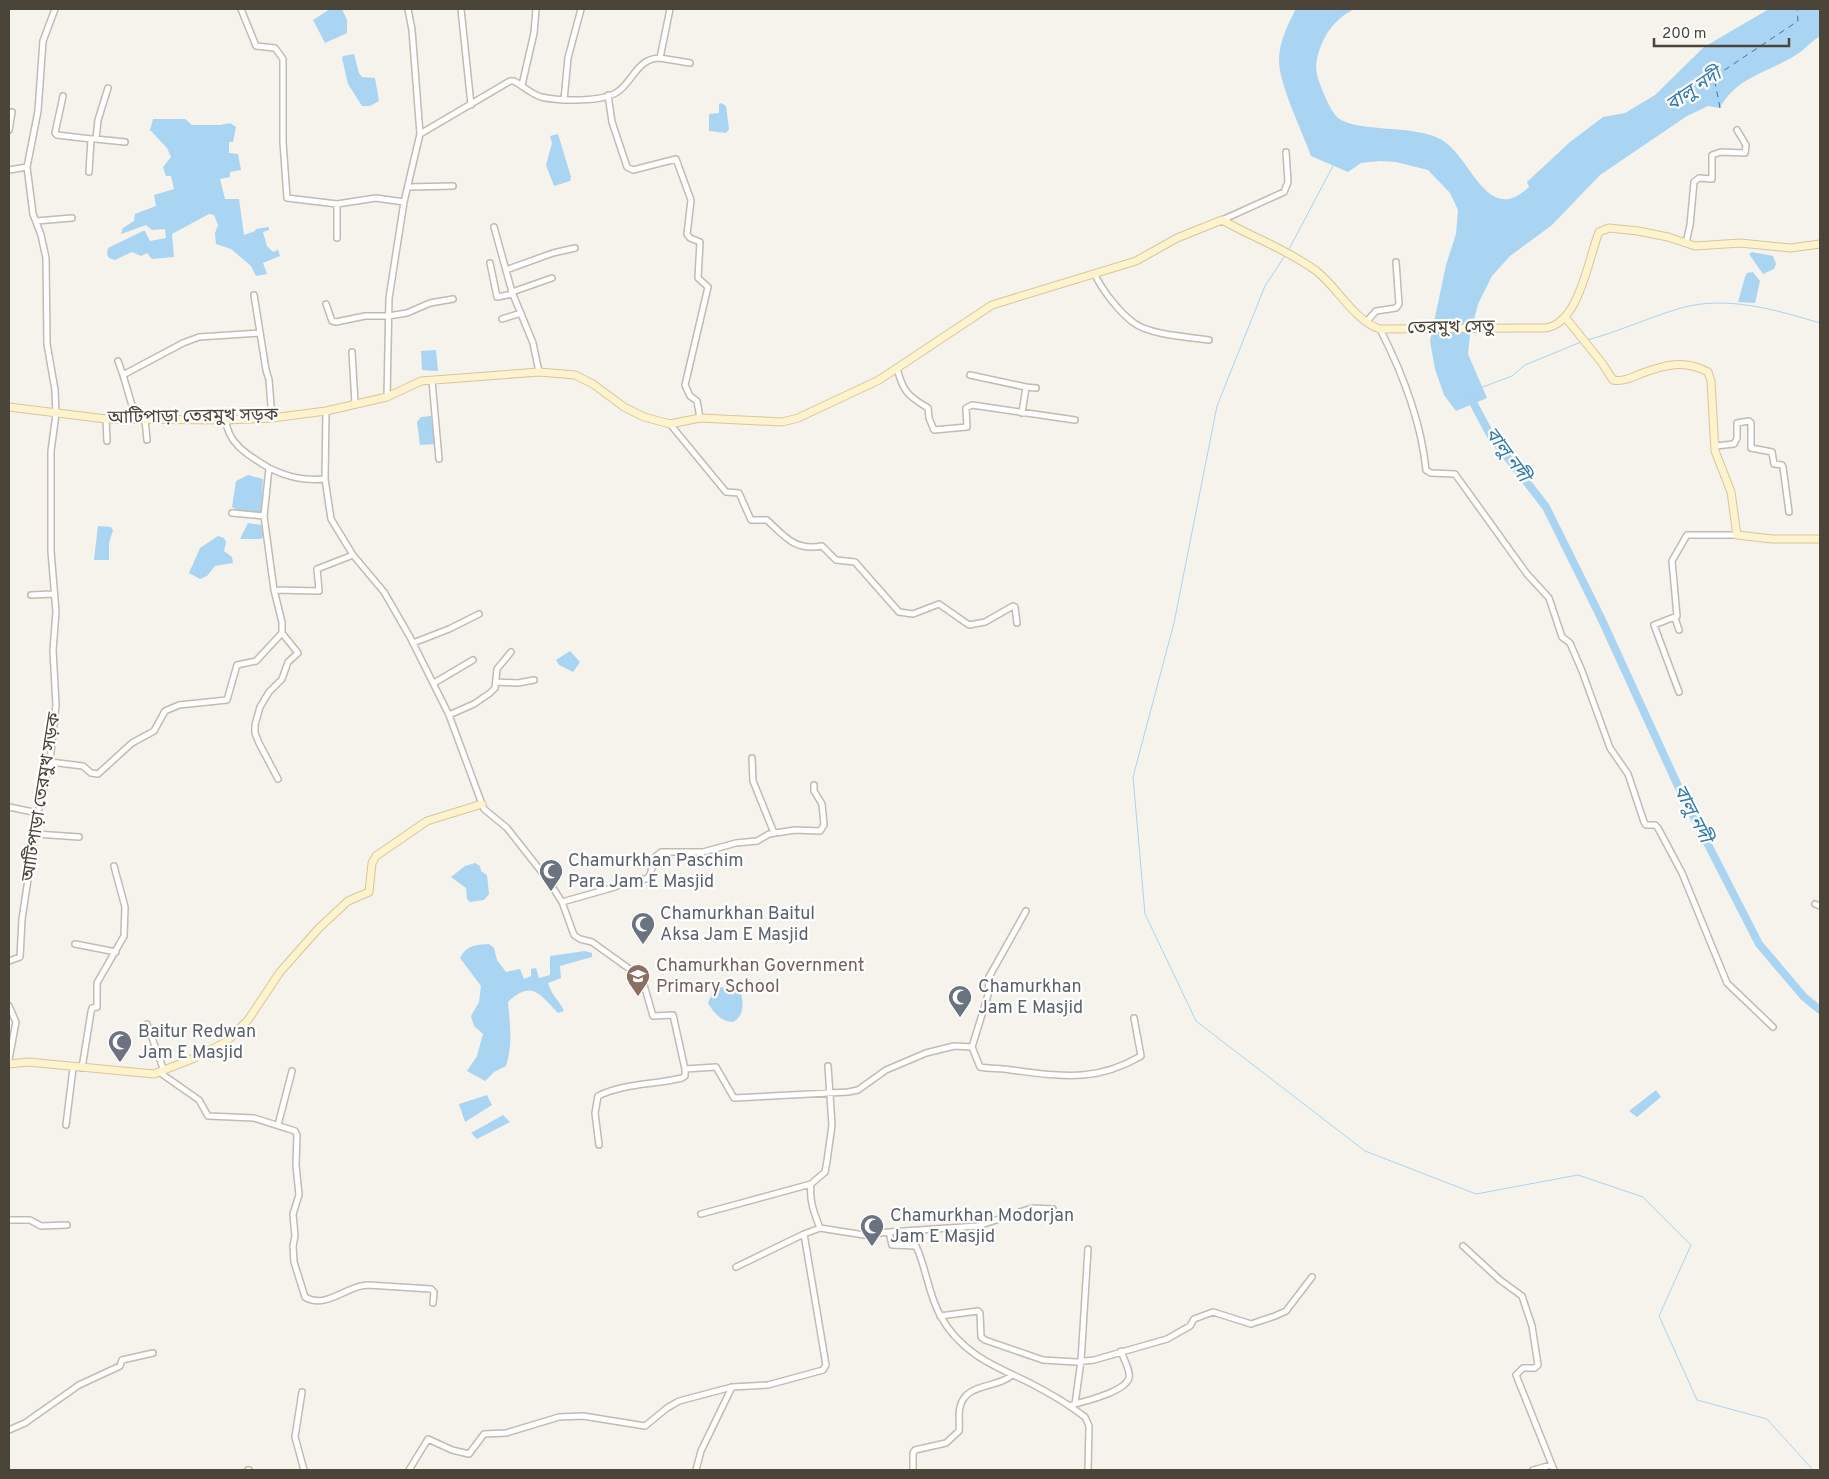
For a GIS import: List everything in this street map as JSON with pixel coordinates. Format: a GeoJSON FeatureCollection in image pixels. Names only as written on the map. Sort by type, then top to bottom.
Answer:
{"type":"FeatureCollection","features":[{"type":"Feature","properties":{"kind":"main road","name":"আটিপাড়া তেরমুখ সড়ক"},"geometry":{"type":"LineString","coordinates":[[9,407],[106,419],[226,420],[272,418],[326,411],[387,397],[420,381],[540,372],[575,375],[644,417],[670,424],[700,418],[730,418],[764,422],[798,418],[879,380],[992,305],[1136,261],[1177,238],[1222,220]]}},
{"type":"Feature","properties":{"kind":"main road"},"geometry":{"type":"LineString","coordinates":[[1222,220],[1311,268],[1367,321],[1380,329]]}},
{"type":"Feature","properties":{"kind":"main road"},"geometry":{"type":"LineString","coordinates":[[1820,244],[1790,248],[1740,243],[1695,246],[1650,232],[1603,229],[1597,237],[1580,291],[1565,317],[1613,380],[1630,378],[1675,364],[1693,365],[1708,372],[1711,381],[1715,446],[1731,492],[1737,535],[1772,539],[1820,539]]}},
{"type":"Feature","properties":{"kind":"main road","name":"তেরমুখ সেতু"},"geometry":{"type":"LineString","coordinates":[[1380,329],[1549,328],[1560,323],[1565,317]]}},
{"type":"Feature","properties":{"kind":"main road"},"geometry":{"type":"LineString","coordinates":[[9,1064],[28,1062],[73,1068],[154,1074],[226,1042],[248,1020],[280,972],[319,928],[348,901],[370,892],[372,863],[376,856],[427,821],[482,804]]}},
{"type":"Feature","properties":{"kind":"street"},"geometry":{"type":"LineString","coordinates":[[55,9],[43,41],[38,111],[27,167],[36,221],[42,235],[46,258],[47,344],[55,390],[56,414]]}},
{"type":"Feature","properties":{"kind":"street"},"geometry":{"type":"LineString","coordinates":[[241,9],[254,44],[259,48],[275,48],[283,59],[283,142],[287,198],[337,204],[376,198],[404,202]]}},
{"type":"Feature","properties":{"kind":"street"},"geometry":{"type":"LineString","coordinates":[[387,397],[388,316],[395,254],[404,202],[420,134],[412,30],[408,9]]}},
{"type":"Feature","properties":{"kind":"street"},"geometry":{"type":"LineString","coordinates":[[461,9],[471,105]]}},
{"type":"Feature","properties":{"kind":"street"},"geometry":{"type":"LineString","coordinates":[[522,85],[534,33],[536,9]]}},
{"type":"Feature","properties":{"kind":"street"},"geometry":{"type":"LineString","coordinates":[[564,100],[568,58],[582,9]]}},
{"type":"Feature","properties":{"kind":"street"},"geometry":{"type":"LineString","coordinates":[[660,58],[670,9]]}},
{"type":"Feature","properties":{"kind":"street"},"geometry":{"type":"LineString","coordinates":[[420,134],[471,105],[505,82],[514,81],[539,96],[564,100],[608,96],[621,90],[645,61],[660,58],[690,62]]}},
{"type":"Feature","properties":{"kind":"street"},"geometry":{"type":"LineString","coordinates":[[89,172],[98,120],[108,88]]}},
{"type":"Feature","properties":{"kind":"street"},"geometry":{"type":"LineString","coordinates":[[63,96],[57,136],[125,142]]}},
{"type":"Feature","properties":{"kind":"street"},"geometry":{"type":"LineString","coordinates":[[608,96],[612,122],[627,168],[633,170],[676,159],[691,200],[687,234],[690,238],[700,242],[698,278],[708,287],[685,385],[690,396],[697,401],[700,418]]}},
{"type":"Feature","properties":{"kind":"street"},"geometry":{"type":"LineString","coordinates":[[9,130],[12,112]]}},
{"type":"Feature","properties":{"kind":"street"},"geometry":{"type":"LineString","coordinates":[[1686,243],[1690,225],[1694,182],[1700,178],[1712,179],[1712,156],[1721,152],[1746,153],[1746,145],[1737,130]]}},
{"type":"Feature","properties":{"kind":"street"},"geometry":{"type":"LineString","coordinates":[[1222,220],[1284,192],[1288,182],[1286,152]]}},
{"type":"Feature","properties":{"kind":"street"},"geometry":{"type":"LineString","coordinates":[[9,170],[27,167]]}},
{"type":"Feature","properties":{"kind":"street"},"geometry":{"type":"LineString","coordinates":[[408,187],[453,186]]}},
{"type":"Feature","properties":{"kind":"street"},"geometry":{"type":"LineString","coordinates":[[336,238],[337,204]]}},
{"type":"Feature","properties":{"kind":"street"},"geometry":{"type":"LineString","coordinates":[[36,221],[72,218]]}},
{"type":"Feature","properties":{"kind":"street"},"geometry":{"type":"LineString","coordinates":[[494,227],[513,293],[533,343],[540,372]]}},
{"type":"Feature","properties":{"kind":"street"},"geometry":{"type":"LineString","coordinates":[[506,270],[553,252],[575,248]]}},
{"type":"Feature","properties":{"kind":"street"},"geometry":{"type":"LineString","coordinates":[[1367,321],[1376,311],[1396,308],[1399,304],[1396,262]]}},
{"type":"Feature","properties":{"kind":"street"},"geometry":{"type":"LineString","coordinates":[[490,263],[497,297],[552,278]]}},
{"type":"Feature","properties":{"kind":"street"},"geometry":{"type":"LineString","coordinates":[[1095,274],[1116,304],[1134,324],[1175,335],[1209,340]]}},
{"type":"Feature","properties":{"kind":"street"},"geometry":{"type":"LineString","coordinates":[[254,295],[259,333],[269,380],[272,418]]}},
{"type":"Feature","properties":{"kind":"street"},"geometry":{"type":"LineString","coordinates":[[326,304],[332,321],[336,322],[365,316],[388,316],[407,312],[430,303],[453,299]]}},
{"type":"Feature","properties":{"kind":"street"},"geometry":{"type":"LineString","coordinates":[[502,319],[520,313]]}},
{"type":"Feature","properties":{"kind":"street"},"geometry":{"type":"LineString","coordinates":[[1380,329],[1416,416],[1422,437],[1426,470],[1431,473],[1455,474],[1527,574],[1549,598],[1562,636],[1570,643],[1579,664],[1610,748],[1628,774],[1644,822],[1646,825],[1658,828],[1682,873],[1727,983],[1774,1027]]}},
{"type":"Feature","properties":{"kind":"street"},"geometry":{"type":"LineString","coordinates":[[122,375],[183,343],[199,337],[259,333]]}},
{"type":"Feature","properties":{"kind":"street"},"geometry":{"type":"LineString","coordinates":[[352,352],[355,403]]}},
{"type":"Feature","properties":{"kind":"street"},"geometry":{"type":"LineString","coordinates":[[118,362],[136,419]]}},
{"type":"Feature","properties":{"kind":"street"},"geometry":{"type":"LineString","coordinates":[[898,368],[902,386],[907,394],[928,408],[929,418],[934,430],[967,427],[966,408],[969,406],[1075,420]]}},
{"type":"Feature","properties":{"kind":"street"},"geometry":{"type":"LineString","coordinates":[[970,376],[1036,388]]}},
{"type":"Feature","properties":{"kind":"street"},"geometry":{"type":"LineString","coordinates":[[432,380],[439,459]]}},
{"type":"Feature","properties":{"kind":"street"},"geometry":{"type":"LineString","coordinates":[[1022,413],[1026,386]]}},
{"type":"Feature","properties":{"kind":"street"},"geometry":{"type":"LineString","coordinates":[[326,411],[325,479],[331,518],[353,554],[384,592],[413,643],[449,715],[484,809],[507,828],[548,880],[562,902],[577,938],[592,942],[642,978],[652,1016],[673,1015],[685,1076],[621,1087],[598,1096],[595,1114],[599,1145]]}},
{"type":"Feature","properties":{"kind":"street","name":"আটিপাড়া তেরমুখ সড়ক"},"geometry":{"type":"LineString","coordinates":[[9,961],[20,957],[22,919],[38,813],[50,762],[56,705],[53,650],[56,612],[53,594],[51,551],[51,451],[56,414]]}},
{"type":"Feature","properties":{"kind":"street"},"geometry":{"type":"LineString","coordinates":[[106,419],[107,441]]}},
{"type":"Feature","properties":{"kind":"street"},"geometry":{"type":"LineString","coordinates":[[145,420],[147,440]]}},
{"type":"Feature","properties":{"kind":"street"},"geometry":{"type":"LineString","coordinates":[[226,420],[231,438],[250,457],[269,468],[295,478],[307,480],[325,479]]}},
{"type":"Feature","properties":{"kind":"street"},"geometry":{"type":"LineString","coordinates":[[1715,446],[1734,444],[1737,438],[1737,423],[1749,421],[1751,423],[1751,448],[1770,450],[1774,464],[1782,465],[1783,467],[1789,512]]}},
{"type":"Feature","properties":{"kind":"street"},"geometry":{"type":"LineString","coordinates":[[670,424],[726,492],[739,493],[751,520],[767,520],[785,537],[801,547],[822,546],[836,560],[855,562],[899,612],[913,614],[939,604],[969,626],[985,622],[1013,606],[1015,607],[1017,623]]}},
{"type":"Feature","properties":{"kind":"street"},"geometry":{"type":"LineString","coordinates":[[269,468],[264,516],[274,590],[282,622],[282,633],[298,653],[288,662],[282,679],[264,700],[258,716],[255,733],[278,779]]}},
{"type":"Feature","properties":{"kind":"street"},"geometry":{"type":"LineString","coordinates":[[232,513],[264,516]]}},
{"type":"Feature","properties":{"kind":"street"},"geometry":{"type":"LineString","coordinates":[[1679,630],[1676,618],[1672,561],[1681,549],[1683,539],[1687,535],[1737,535]]}},
{"type":"Feature","properties":{"kind":"street"},"geometry":{"type":"LineString","coordinates":[[274,590],[319,591],[317,569],[353,554]]}},
{"type":"Feature","properties":{"kind":"street"},"geometry":{"type":"LineString","coordinates":[[30,595],[53,594]]}},
{"type":"Feature","properties":{"kind":"street"},"geometry":{"type":"LineString","coordinates":[[413,643],[479,614]]}},
{"type":"Feature","properties":{"kind":"street"},"geometry":{"type":"LineString","coordinates":[[1676,618],[1654,625],[1679,692]]}},
{"type":"Feature","properties":{"kind":"street"},"geometry":{"type":"LineString","coordinates":[[50,762],[83,766],[92,773],[98,774],[132,743],[154,731],[165,711],[179,705],[227,700],[237,665],[256,661],[282,633]]}},
{"type":"Feature","properties":{"kind":"street"},"geometry":{"type":"LineString","coordinates":[[449,715],[486,697],[494,688],[497,668],[511,652]]}},
{"type":"Feature","properties":{"kind":"street"},"geometry":{"type":"LineString","coordinates":[[434,684],[473,660]]}},
{"type":"Feature","properties":{"kind":"street"},"geometry":{"type":"LineString","coordinates":[[496,682],[518,683],[534,680]]}},
{"type":"Feature","properties":{"kind":"street"},"geometry":{"type":"LineString","coordinates":[[752,758],[753,780],[761,797],[770,829],[774,833]]}},
{"type":"Feature","properties":{"kind":"street"},"geometry":{"type":"LineString","coordinates":[[562,902],[615,887],[632,879],[646,879],[650,875],[655,857],[661,852],[703,852],[736,843],[757,841],[774,833],[823,829],[822,804],[814,791],[814,785]]}},
{"type":"Feature","properties":{"kind":"street"},"geometry":{"type":"LineString","coordinates":[[9,807],[38,813]]}},
{"type":"Feature","properties":{"kind":"street"},"geometry":{"type":"LineString","coordinates":[[36,834],[79,837]]}},
{"type":"Feature","properties":{"kind":"street"},"geometry":{"type":"LineString","coordinates":[[82,1068],[91,1012],[92,1008],[97,1007],[96,986],[124,936],[125,907],[114,866]]}},
{"type":"Feature","properties":{"kind":"street"},"geometry":{"type":"LineString","coordinates":[[1026,912],[989,977],[988,995],[972,1048],[980,1067],[1060,1076],[1088,1076],[1115,1068],[1141,1056],[1134,1018]]}},
{"type":"Feature","properties":{"kind":"street"},"geometry":{"type":"LineString","coordinates":[[75,944],[116,952]]}},
{"type":"Feature","properties":{"kind":"street"},"geometry":{"type":"LineString","coordinates":[[9,1006],[16,1022],[9,1059]]}},
{"type":"Feature","properties":{"kind":"street"},"geometry":{"type":"LineString","coordinates":[[147,1024],[162,1072],[199,1100],[208,1116],[254,1118],[295,1131],[297,1136],[296,1166],[299,1195],[292,1214],[295,1236],[292,1246],[294,1262],[305,1297],[310,1300],[328,1299],[361,1285],[368,1285],[431,1289],[434,1292],[433,1303]]}},
{"type":"Feature","properties":{"kind":"street"},"geometry":{"type":"LineString","coordinates":[[685,1069],[716,1067],[734,1098],[858,1090],[895,1066],[940,1048],[954,1046],[972,1048]]}},
{"type":"Feature","properties":{"kind":"street"},"geometry":{"type":"LineString","coordinates":[[701,1214],[811,1184],[825,1172],[832,1125],[828,1066]]}},
{"type":"Feature","properties":{"kind":"street"},"geometry":{"type":"LineString","coordinates":[[66,1125],[73,1068]]}},
{"type":"Feature","properties":{"kind":"street"},"geometry":{"type":"LineString","coordinates":[[278,1125],[292,1071]]}},
{"type":"Feature","properties":{"kind":"street"},"geometry":{"type":"LineString","coordinates":[[811,1184],[812,1207],[820,1228]]}},
{"type":"Feature","properties":{"kind":"street"},"geometry":{"type":"LineString","coordinates":[[736,1267],[820,1228],[864,1235],[978,1226],[1032,1208],[1053,1209]]}},
{"type":"Feature","properties":{"kind":"street"},"geometry":{"type":"LineString","coordinates":[[9,1220],[30,1220],[41,1226],[67,1225]]}},
{"type":"Feature","properties":{"kind":"street"},"geometry":{"type":"LineString","coordinates":[[889,1232],[892,1245],[917,1248],[929,1289],[940,1316],[968,1351],[995,1368],[1072,1405],[1085,1417],[1089,1426],[1088,1470]]}},
{"type":"Feature","properties":{"kind":"street"},"geometry":{"type":"LineString","coordinates":[[410,1470],[428,1439],[452,1450],[469,1454],[484,1434],[506,1433],[559,1417],[583,1416],[645,1426],[667,1408],[680,1401],[732,1387],[768,1385],[825,1368],[804,1234]]}},
{"type":"Feature","properties":{"kind":"street"},"geometry":{"type":"LineString","coordinates":[[1463,1246],[1500,1280],[1522,1296],[1532,1326],[1538,1364],[1535,1368],[1523,1368],[1516,1375],[1552,1468],[1533,1470]]}},
{"type":"Feature","properties":{"kind":"street"},"geometry":{"type":"LineString","coordinates":[[1072,1405],[1081,1361],[1088,1250]]}},
{"type":"Feature","properties":{"kind":"street"},"geometry":{"type":"LineString","coordinates":[[940,1316],[978,1311],[980,1312],[981,1337],[985,1340],[1043,1360],[1094,1360],[1167,1338],[1190,1326],[1194,1319],[1213,1312],[1251,1324],[1275,1316],[1286,1311],[1312,1277]]}},
{"type":"Feature","properties":{"kind":"street"},"geometry":{"type":"LineString","coordinates":[[1072,1405],[1112,1392],[1128,1380],[1129,1375],[1120,1351]]}},
{"type":"Feature","properties":{"kind":"street"},"geometry":{"type":"LineString","coordinates":[[9,1430],[25,1423],[79,1385],[120,1366],[122,1360],[153,1353]]}},
{"type":"Feature","properties":{"kind":"street"},"geometry":{"type":"LineString","coordinates":[[913,1470],[913,1453],[915,1450],[946,1443],[959,1431],[959,1409],[964,1398],[975,1390],[1006,1381],[1012,1375]]}},
{"type":"Feature","properties":{"kind":"street"},"geometry":{"type":"LineString","coordinates":[[696,1470],[701,1451],[732,1387]]}},
{"type":"Feature","properties":{"kind":"street"},"geometry":{"type":"LineString","coordinates":[[302,1392],[295,1437],[304,1470]]}},
{"type":"Feature","properties":{"kind":"water"},"geometry":{"type":"Polygon","coordinates":[[[330,9],[342,9],[347,20],[347,33],[325,43],[313,20],[330,9]]]}},
{"type":"Feature","properties":{"kind":"water"},"geometry":{"type":"Polygon","coordinates":[[[1296,9],[1354,9],[1340,18],[1325,36],[1316,63],[1317,76],[1323,92],[1331,109],[1338,118],[1358,126],[1417,132],[1442,140],[1453,149],[1481,185],[1491,194],[1502,199],[1514,197],[1529,187],[1527,182],[1570,142],[1603,117],[1625,113],[1655,95],[1704,47],[1769,9],[1820,9],[1820,36],[1788,60],[1755,76],[1735,89],[1720,108],[1708,106],[1687,116],[1600,175],[1552,225],[1510,256],[1492,276],[1478,304],[1470,335],[1468,354],[1487,398],[1456,411],[1444,395],[1435,369],[1430,341],[1446,265],[1456,234],[1458,210],[1450,193],[1428,170],[1396,162],[1379,161],[1361,163],[1348,172],[1311,156],[1287,95],[1280,70],[1279,60],[1282,40],[1296,9]]]}},
{"type":"Feature","properties":{"kind":"water"},"geometry":{"type":"Polygon","coordinates":[[[354,54],[359,73],[362,77],[375,78],[379,101],[370,106],[362,106],[348,84],[342,58],[343,56],[354,54]]]}},
{"type":"Feature","properties":{"kind":"water"},"geometry":{"type":"Polygon","coordinates":[[[721,103],[726,106],[729,129],[726,133],[709,131],[709,114],[719,113],[719,104],[721,103]]]}},
{"type":"Feature","properties":{"kind":"water"},"geometry":{"type":"Polygon","coordinates":[[[153,119],[185,119],[192,125],[230,123],[236,127],[233,142],[229,142],[229,153],[238,154],[241,170],[230,172],[230,177],[220,179],[225,199],[239,199],[244,235],[256,229],[269,227],[269,230],[263,232],[267,246],[273,252],[278,250],[280,256],[263,263],[267,274],[256,276],[251,266],[231,249],[216,244],[215,233],[218,225],[214,215],[209,214],[172,234],[174,257],[152,259],[147,253],[141,256],[132,252],[115,260],[109,258],[107,254],[108,248],[143,231],[145,231],[150,241],[166,238],[165,229],[152,230],[146,225],[121,234],[123,228],[134,221],[135,214],[156,206],[154,195],[174,189],[171,176],[166,176],[163,167],[171,157],[167,148],[150,130],[153,119]]]}},
{"type":"Feature","properties":{"kind":"water"},"geometry":{"type":"Polygon","coordinates":[[[558,134],[571,177],[570,181],[554,186],[546,165],[552,143],[550,136],[558,134]]]}},
{"type":"Feature","properties":{"kind":"water"},"geometry":{"type":"Polygon","coordinates":[[[1752,252],[1773,256],[1776,264],[1774,269],[1763,274],[1749,254],[1752,252]]]}},
{"type":"Feature","properties":{"kind":"water"},"geometry":{"type":"Polygon","coordinates":[[[1753,272],[1760,281],[1755,303],[1738,302],[1747,273],[1753,272]]]}},
{"type":"Feature","properties":{"kind":"water"},"geometry":{"type":"Polygon","coordinates":[[[436,350],[438,371],[422,370],[421,351],[436,350]]]}},
{"type":"Feature","properties":{"kind":"water"},"geometry":{"type":"Polygon","coordinates":[[[431,416],[435,444],[420,445],[417,422],[421,417],[431,416]]]}},
{"type":"Feature","properties":{"kind":"water"},"geometry":{"type":"Polygon","coordinates":[[[248,475],[263,479],[261,514],[240,512],[232,507],[236,481],[248,475]]]}},
{"type":"Feature","properties":{"kind":"water"},"geometry":{"type":"Polygon","coordinates":[[[248,523],[262,525],[265,535],[261,539],[240,539],[248,523]]]}},
{"type":"Feature","properties":{"kind":"water"},"geometry":{"type":"Polygon","coordinates":[[[98,526],[111,527],[113,530],[109,543],[109,560],[94,560],[98,526]]]}},
{"type":"Feature","properties":{"kind":"water"},"geometry":{"type":"Polygon","coordinates":[[[218,536],[224,538],[226,542],[224,551],[232,557],[233,563],[215,566],[207,576],[200,579],[189,573],[200,548],[218,536]]]}},
{"type":"Feature","properties":{"kind":"water"},"geometry":{"type":"Polygon","coordinates":[[[570,651],[580,662],[573,672],[559,665],[556,660],[570,651]]]}},
{"type":"Feature","properties":{"kind":"water"},"geometry":{"type":"Polygon","coordinates":[[[475,863],[487,875],[489,894],[484,900],[470,902],[467,899],[466,888],[451,877],[465,866],[475,863]]]}},
{"type":"Feature","properties":{"kind":"water"},"geometry":{"type":"Polygon","coordinates":[[[489,944],[494,948],[497,960],[506,972],[520,969],[524,979],[531,976],[531,969],[536,968],[539,978],[550,975],[550,956],[585,951],[592,953],[592,957],[560,966],[561,978],[548,983],[564,1011],[558,1013],[541,996],[530,991],[523,991],[508,1002],[510,1042],[506,1066],[494,1072],[485,1081],[467,1071],[477,1056],[483,1034],[474,1026],[471,1016],[479,1002],[481,986],[460,958],[472,946],[489,944]]]}},
{"type":"Feature","properties":{"kind":"water"},"geometry":{"type":"Polygon","coordinates":[[[721,987],[741,992],[743,1005],[741,1013],[733,1022],[721,1018],[708,1003],[714,988],[721,987]]]}},
{"type":"Feature","properties":{"kind":"water"},"geometry":{"type":"Polygon","coordinates":[[[1656,1090],[1661,1097],[1637,1117],[1629,1111],[1656,1090]]]}},
{"type":"Feature","properties":{"kind":"water"},"geometry":{"type":"Polygon","coordinates":[[[487,1095],[492,1105],[465,1122],[459,1104],[487,1095]]]}},
{"type":"Feature","properties":{"kind":"water"},"geometry":{"type":"Polygon","coordinates":[[[503,1115],[510,1122],[477,1139],[471,1133],[503,1115]]]}},
{"type":"Feature","properties":{"kind":"waterway"},"geometry":{"type":"LineString","coordinates":[[1288,251],[1333,166]]}},
{"type":"Feature","properties":{"kind":"waterway"},"geometry":{"type":"LineString","coordinates":[[1286,254],[1265,286],[1217,406],[1174,623],[1133,777],[1145,914],[1196,1021],[1365,1151],[1476,1194],[1578,1175],[1643,1197],[1691,1245],[1659,1316],[1697,1400],[1767,1419],[1813,1470]]}},
{"type":"Feature","properties":{"kind":"waterway"},"geometry":{"type":"LineString","coordinates":[[1587,340],[1698,304],[1716,303],[1751,306],[1786,313],[1820,323]]}},
{"type":"Feature","properties":{"kind":"waterway"},"geometry":{"type":"LineString","coordinates":[[1480,388],[1512,376],[1525,365],[1581,342]]}},
{"type":"Feature","properties":{"kind":"waterway","name":"বালু নদী"},"geometry":{"type":"LineString","coordinates":[[1470,397],[1491,436],[1546,507],[1601,618],[1678,786],[1759,944],[1804,997],[1820,1010]]}},
{"type":"Feature","properties":{"kind":"ferry route"},"geometry":{"type":"LineString","coordinates":[[1720,108],[1714,77],[1798,21],[1797,9]]}},
{"type":"Feature","properties":{"kind":"place","name":"Chamurkhan Paschim Para Jam E Masjid"},"geometry":{"type":"Point","coordinates":[551,892]}},
{"type":"Feature","properties":{"kind":"place","name":"Chamurkhan Baitul Aksa Jam E Masjid"},"geometry":{"type":"Point","coordinates":[643,945]}},
{"type":"Feature","properties":{"kind":"place","name":"Chamurkhan Government Primary School"},"geometry":{"type":"Point","coordinates":[638,997]}},
{"type":"Feature","properties":{"kind":"place","name":"Chamurkhan Jam E Masjid"},"geometry":{"type":"Point","coordinates":[960,1018]}},
{"type":"Feature","properties":{"kind":"place","name":"Baitur Redwan Jam E Masjid"},"geometry":{"type":"Point","coordinates":[120,1063]}},
{"type":"Feature","properties":{"kind":"place","name":"Chamurkhan Modorjan Jam E Masjid"},"geometry":{"type":"Point","coordinates":[872,1247]}}]}
